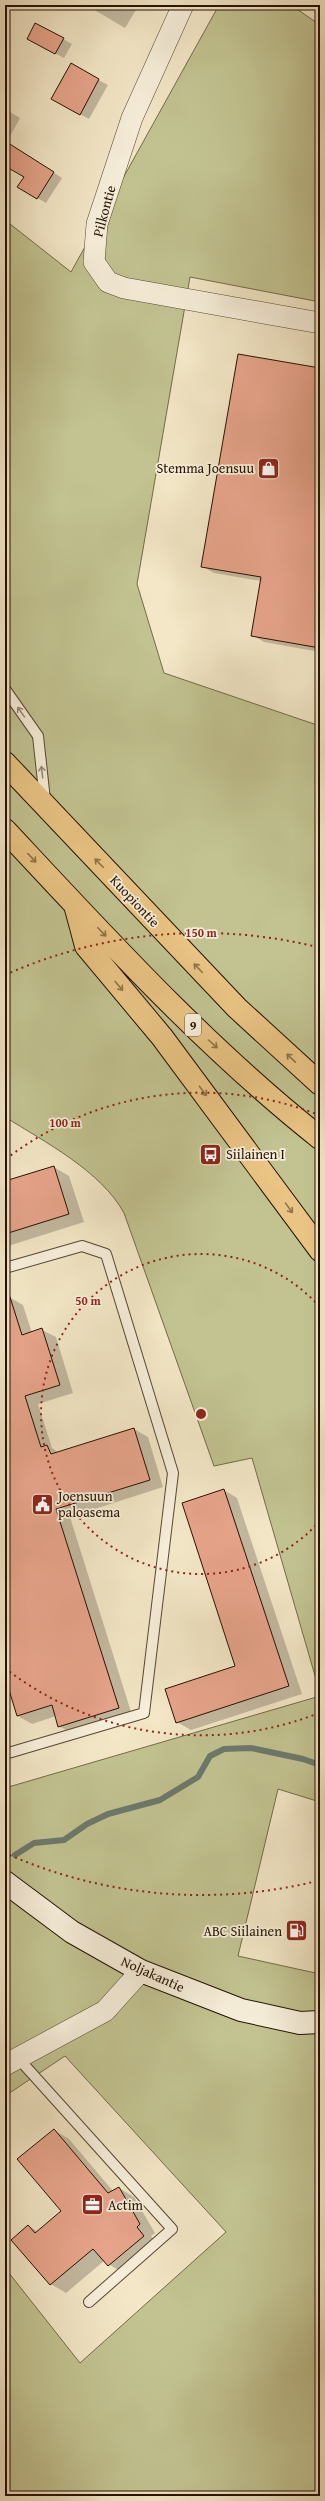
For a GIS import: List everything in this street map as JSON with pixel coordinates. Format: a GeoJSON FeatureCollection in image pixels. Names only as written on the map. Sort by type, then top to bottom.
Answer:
{"type":"FeatureCollection","features":[{"type":"Feature","properties":{"kind":"highway","name":"Kuopiontie"},"geometry":{"type":"LineString","coordinates":[[5,763],[46,809],[237,1008],[320,1084]]}},
{"type":"Feature","properties":{"kind":"highway","name":"9"},"geometry":{"type":"LineString","coordinates":[[5,830],[74,904],[209,1041],[320,1138]]}},
{"type":"Feature","properties":{"kind":"highway"},"geometry":{"type":"LineString","coordinates":[[74,904],[86,946],[162,1037],[320,1250]]}},
{"type":"Feature","properties":{"kind":"main road","name":"Noljakantie"},"geometry":{"type":"LineString","coordinates":[[5,1882],[72,1932],[142,1971],[241,2010],[300,2023],[320,2022]]}},
{"type":"Feature","properties":{"kind":"street","name":"Pilkontie"},"geometry":{"type":"LineString","coordinates":[[183,5],[132,118],[97,224],[94,262],[108,282],[124,288],[320,323]]}},
{"type":"Feature","properties":{"kind":"street"},"geometry":{"type":"LineString","coordinates":[[12,2062],[105,2011],[142,1971]]}},
{"type":"Feature","properties":{"kind":"lane"},"geometry":{"type":"LineString","coordinates":[[5,689],[38,736],[46,809]]}},
{"type":"Feature","properties":{"kind":"lane"},"geometry":{"type":"LineString","coordinates":[[5,1268],[82,1246],[106,1254],[173,1473],[144,1713],[5,1754]]}},
{"type":"Feature","properties":{"kind":"lane"},"geometry":{"type":"LineString","coordinates":[[12,2062],[172,2229],[89,2302]]}},
{"type":"Feature","properties":{"kind":"green space"},"geometry":{"type":"Polygon","coordinates":[[[219,5],[291,5],[320,25],[320,302],[190,277],[137,584],[164,673],[320,726],[320,1693],[252,1458],[214,1466],[124,1213],[114,1198],[87,1171],[54,1147],[5,1117],[5,220],[71,272],[219,5]]]}},
{"type":"Feature","properties":{"kind":"green space"},"geometry":{"type":"Polygon","coordinates":[[[320,1696],[320,1802],[278,1789],[238,1956],[320,1974],[320,2496],[5,2496],[5,2268],[80,2363],[226,2232],[65,2056],[5,2096],[5,1788],[320,1696]]]}},
{"type":"Feature","properties":{"kind":"building"},"geometry":{"type":"Polygon","coordinates":[[[35,23],[64,38],[55,54],[27,39],[35,23]]]}},
{"type":"Feature","properties":{"kind":"building"},"geometry":{"type":"Polygon","coordinates":[[[71,63],[99,79],[80,115],[51,99],[71,63]]]}},
{"type":"Feature","properties":{"kind":"building"},"geometry":{"type":"Polygon","coordinates":[[[5,141],[54,172],[37,199],[17,187],[24,177],[5,166],[5,141]]]}},
{"type":"Feature","properties":{"kind":"building","name":"Stemma Joensuu"},"geometry":{"type":"Polygon","coordinates":[[[238,354],[320,368],[320,648],[251,636],[261,577],[201,567],[238,354]]]}},
{"type":"Feature","properties":{"kind":"building"},"geometry":{"type":"Polygon","coordinates":[[[54,1166],[69,1214],[5,1234],[5,1181],[54,1166]]]}},
{"type":"Feature","properties":{"kind":"building"},"geometry":{"type":"Polygon","coordinates":[[[9,1294],[22,1335],[42,1328],[60,1385],[25,1396],[41,1447],[47,1445],[51,1454],[134,1428],[150,1480],[56,1509],[119,1708],[58,1727],[52,1705],[17,1716],[5,1677],[5,1295],[9,1294]]]}},
{"type":"Feature","properties":{"kind":"building"},"geometry":{"type":"Polygon","coordinates":[[[224,1489],[289,1686],[176,1723],[165,1689],[235,1666],[182,1503],[224,1489]]]}},
{"type":"Feature","properties":{"kind":"building","name":"Actim"},"geometry":{"type":"Polygon","coordinates":[[[54,2129],[108,2193],[119,2187],[140,2224],[137,2227],[144,2236],[108,2266],[93,2249],[50,2285],[11,2240],[28,2225],[35,2233],[61,2211],[17,2159],[54,2129]]]}},
{"type":"Feature","properties":{"kind":"waterway"},"geometry":{"type":"LineString","coordinates":[[15,1855],[34,1843],[64,1840],[87,1824],[108,1814],[160,1800],[198,1777],[210,1756],[224,1749],[251,1748],[303,1759],[320,1765]]}},
{"type":"Feature","properties":{"kind":"place","name":"Stemma Joensuu"},"geometry":{"type":"Point","coordinates":[269,468]}},
{"type":"Feature","properties":{"kind":"place","name":"Siilainen I"},"geometry":{"type":"Point","coordinates":[210,1154]}},
{"type":"Feature","properties":{"kind":"place","name":"Joensuun paloasema"},"geometry":{"type":"Point","coordinates":[42,1504]}},
{"type":"Feature","properties":{"kind":"place","name":"ABC Siilainen"},"geometry":{"type":"Point","coordinates":[297,1931]}},
{"type":"Feature","properties":{"kind":"place","name":"Actim"},"geometry":{"type":"Point","coordinates":[93,2205]}}]}
